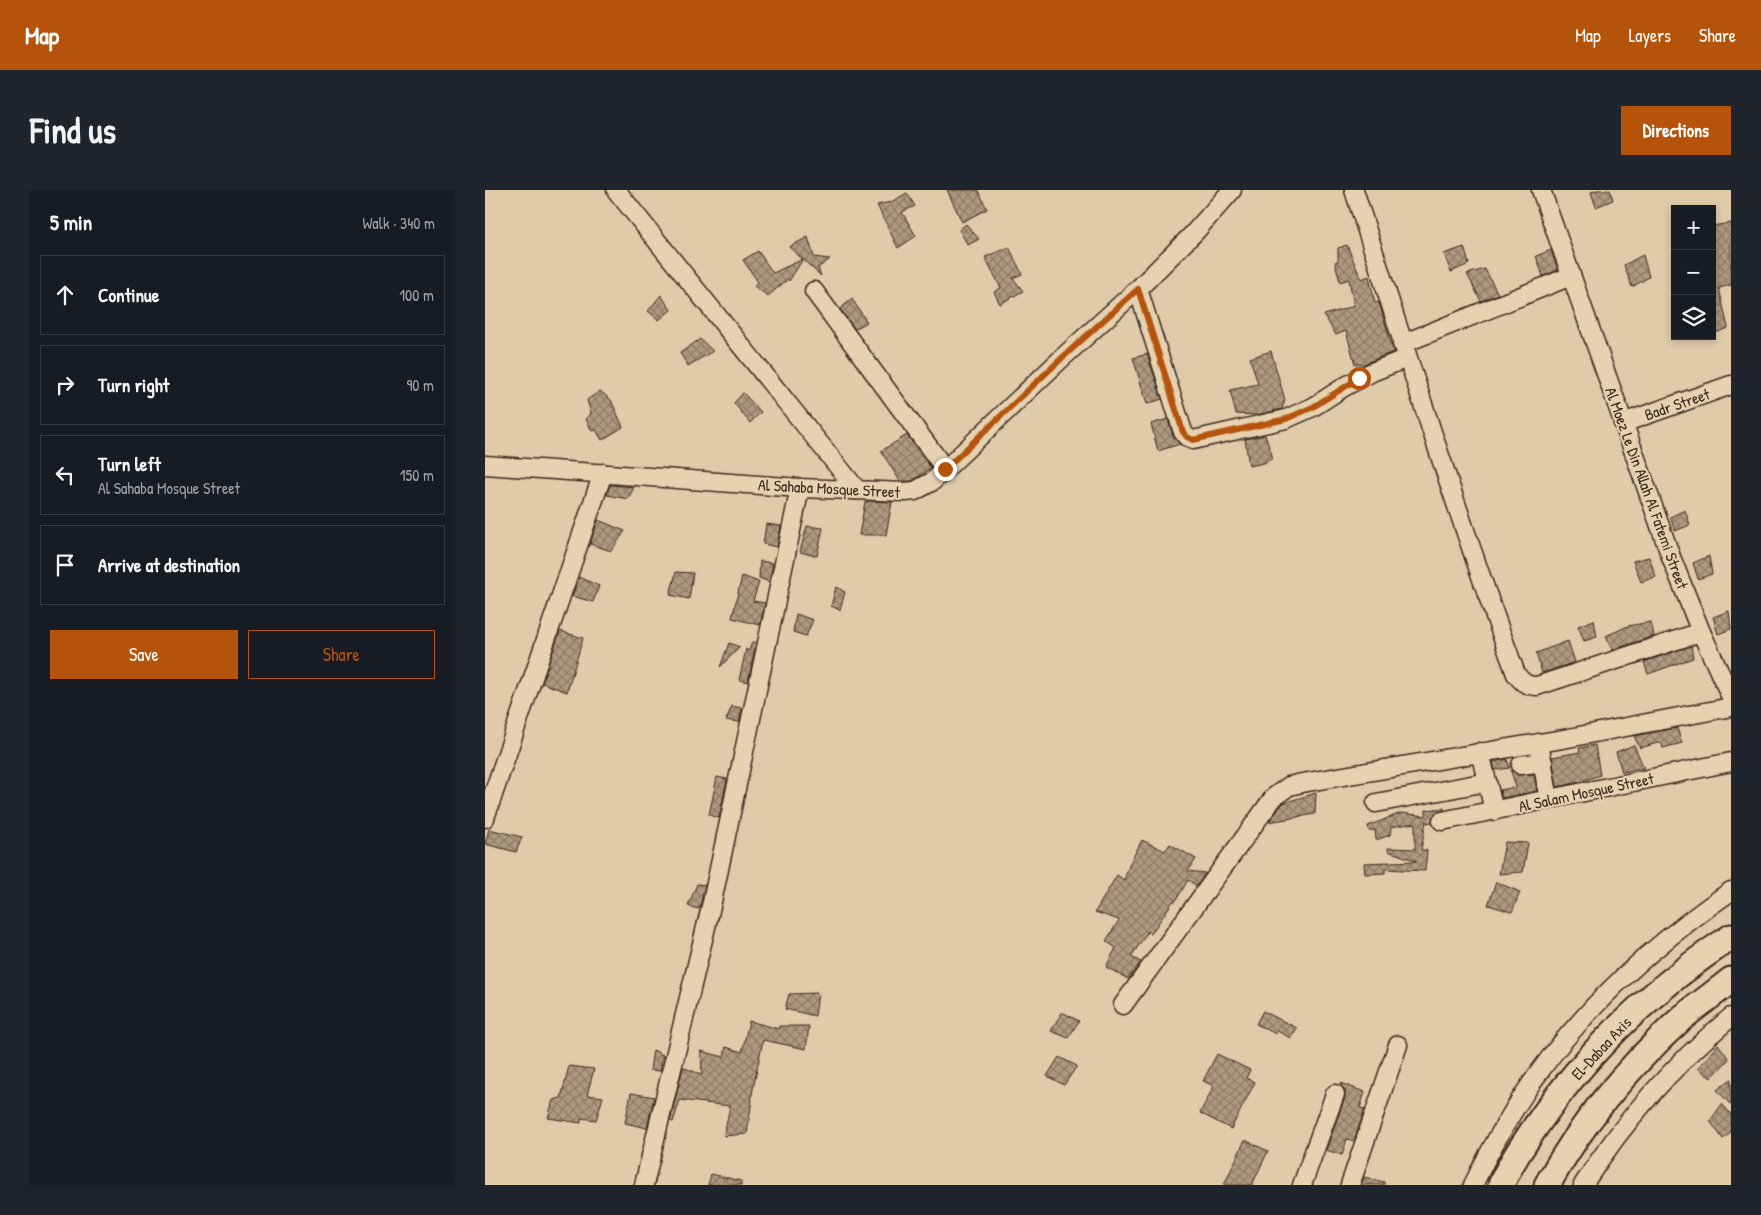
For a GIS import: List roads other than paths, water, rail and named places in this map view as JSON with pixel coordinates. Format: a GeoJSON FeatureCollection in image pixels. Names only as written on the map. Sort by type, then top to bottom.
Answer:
{"type":"FeatureCollection","features":[{"type":"Feature","properties":{"kind":"highway","name":"El-Dabaa Axis"},"geometry":{"type":"LineString","coordinates":[[1501,1185],[1521,1148],[1554,1100],[1611,1035],[1665,986],[1731,936]]}},
{"type":"Feature","properties":{"kind":"highway"},"geometry":{"type":"LineString","coordinates":[[1547,1185],[1587,1122],[1614,1088],[1683,1018],[1731,980]]}},
{"type":"Feature","properties":{"kind":"street"},"geometry":{"type":"LineString","coordinates":[[616,190],[857,490]]}},
{"type":"Feature","properties":{"kind":"street","name":"Al Sahaba Mosque Street"},"geometry":{"type":"LineString","coordinates":[[485,465],[800,488],[915,491],[933,481],[1062,358],[1138,289],[1232,190]]}},
{"type":"Feature","properties":{"kind":"street"},"geometry":{"type":"LineString","coordinates":[[1354,190],[1404,351],[1492,608],[1516,674],[1522,682],[1529,686],[1537,686],[1701,632]]}},
{"type":"Feature","properties":{"kind":"street"},"geometry":{"type":"LineString","coordinates":[[1138,289],[1183,432],[1187,437],[1193,440],[1286,419],[1313,407],[1404,351],[1571,276],[1541,190]]}},
{"type":"Feature","properties":{"kind":"street","name":"Al Moez Le Din Allah Al Fatemi Street"},"geometry":{"type":"LineString","coordinates":[[1571,276],[1671,557],[1701,632],[1731,697]]}},
{"type":"Feature","properties":{"kind":"street"},"geometry":{"type":"LineString","coordinates":[[814,291],[945,469]]}},
{"type":"Feature","properties":{"kind":"street","name":"Badr Street"},"geometry":{"type":"LineString","coordinates":[[1623,423],[1731,385]]}},
{"type":"Feature","properties":{"kind":"street"},"geometry":{"type":"LineString","coordinates":[[485,818],[603,473]]}},
{"type":"Feature","properties":{"kind":"street"},"geometry":{"type":"LineString","coordinates":[[644,1185],[712,902],[800,488]]}},
{"type":"Feature","properties":{"kind":"street"},"geometry":{"type":"LineString","coordinates":[[1123,1004],[1274,797],[1289,786],[1539,743],[1731,707]]}},
{"type":"Feature","properties":{"kind":"street"},"geometry":{"type":"LineString","coordinates":[[1539,743],[1549,800]]}},
{"type":"Feature","properties":{"kind":"street"},"geometry":{"type":"LineString","coordinates":[[1481,752],[1494,811]]}},
{"type":"Feature","properties":{"kind":"street"},"geometry":{"type":"LineString","coordinates":[[1521,765],[1543,762]]}},
{"type":"Feature","properties":{"kind":"street","name":"Al Salam Mosque Street"},"geometry":{"type":"LineString","coordinates":[[1442,821],[1731,762]]}},
{"type":"Feature","properties":{"kind":"street"},"geometry":{"type":"LineString","coordinates":[[1377,803],[1487,782]]}},
{"type":"Feature","properties":{"kind":"street"},"geometry":{"type":"LineString","coordinates":[[1473,1185],[1513,1111],[1543,1066],[1578,1023],[1619,981],[1697,915],[1731,890]]}},
{"type":"Feature","properties":{"kind":"street"},"geometry":{"type":"LineString","coordinates":[[1583,1185],[1600,1157],[1657,1088],[1731,1018]]}},
{"type":"Feature","properties":{"kind":"street"},"geometry":{"type":"LineString","coordinates":[[1350,1185],[1398,1045]]}},
{"type":"Feature","properties":{"kind":"street"},"geometry":{"type":"LineString","coordinates":[[1302,1185],[1335,1094]]}}]}
